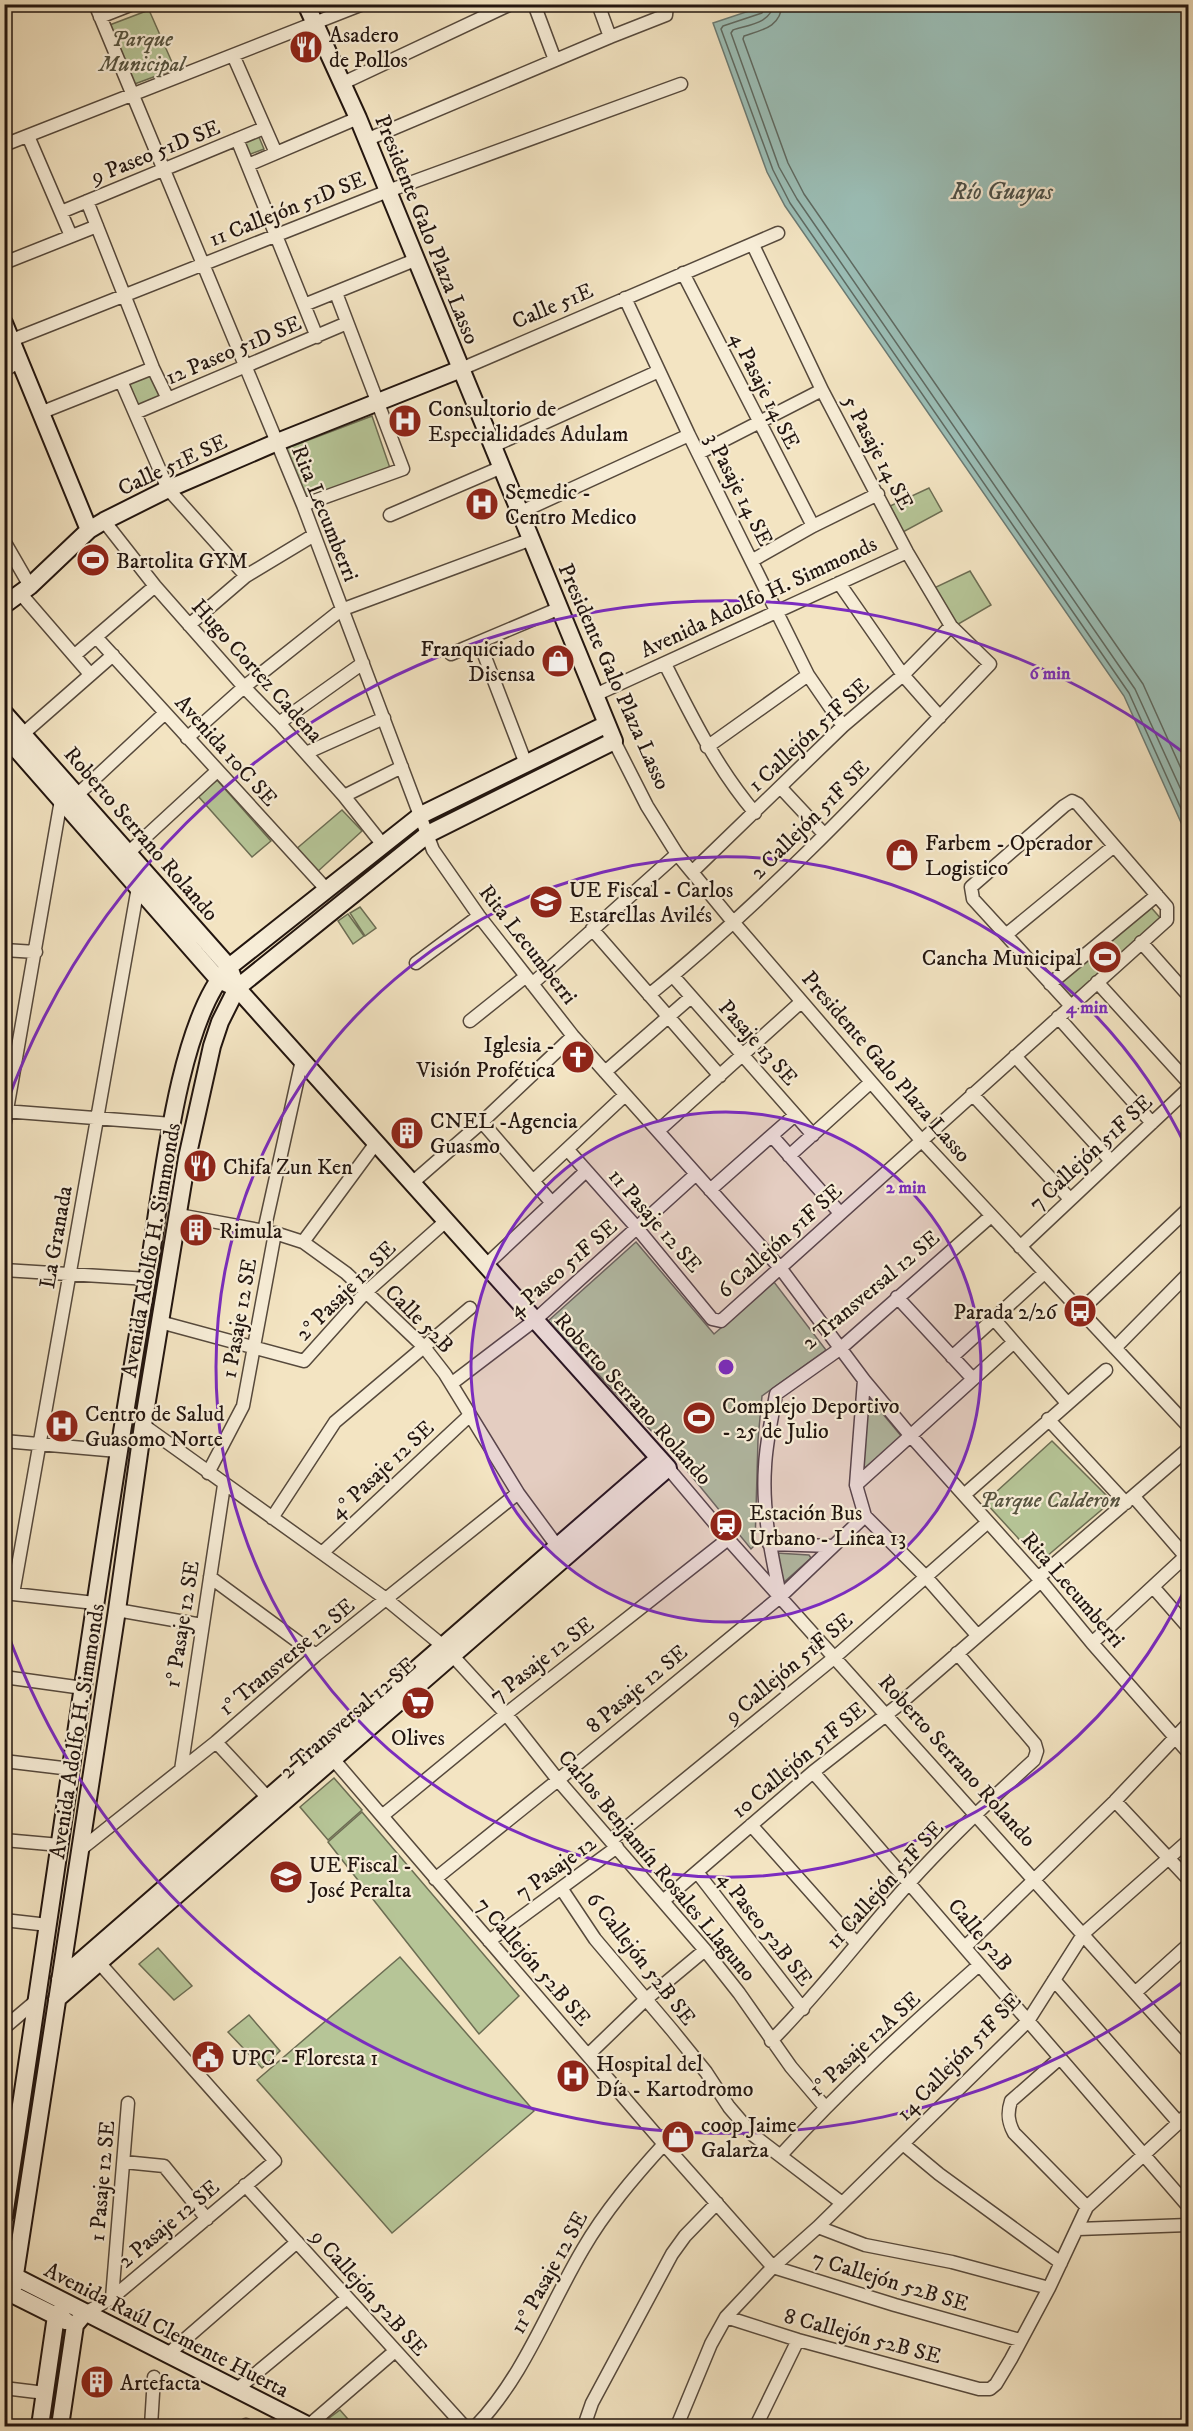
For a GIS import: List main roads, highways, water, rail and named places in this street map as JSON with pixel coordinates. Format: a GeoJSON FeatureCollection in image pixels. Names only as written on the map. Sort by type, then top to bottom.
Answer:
{"type":"FeatureCollection","features":[{"type":"Feature","properties":{"kind":"water","name":"Río Guayas"},"geometry":{"type":"Polygon","coordinates":[[[767,5],[1188,5],[1188,838],[1124,696],[785,206],[767,172],[713,23],[767,5]]]}},
{"type":"Feature","properties":{"kind":"place","name":"Asadero de Pollos"},"geometry":{"type":"Point","coordinates":[306,47]}},
{"type":"Feature","properties":{"kind":"place","name":"Consultorio de Especialidades Adulam"},"geometry":{"type":"Point","coordinates":[405,421]}},
{"type":"Feature","properties":{"kind":"place","name":"Semedic - Centro Medico"},"geometry":{"type":"Point","coordinates":[482,504]}},
{"type":"Feature","properties":{"kind":"place","name":"Bartolita GYM"},"geometry":{"type":"Point","coordinates":[93,560]}},
{"type":"Feature","properties":{"kind":"place","name":"Franquiciado Disensa"},"geometry":{"type":"Point","coordinates":[558,661]}},
{"type":"Feature","properties":{"kind":"place","name":"Farbem - Operador Logistico"},"geometry":{"type":"Point","coordinates":[902,855]}},
{"type":"Feature","properties":{"kind":"place","name":"UE Fiscal - Carlos Estarellas Avilés"},"geometry":{"type":"Point","coordinates":[546,902]}},
{"type":"Feature","properties":{"kind":"place","name":"Cancha Municipal"},"geometry":{"type":"Point","coordinates":[1105,957]}},
{"type":"Feature","properties":{"kind":"place","name":"Iglesia - Visión Profética"},"geometry":{"type":"Point","coordinates":[578,1057]}},
{"type":"Feature","properties":{"kind":"place","name":"CNEL -Agencia Guasmo"},"geometry":{"type":"Point","coordinates":[407,1133]}},
{"type":"Feature","properties":{"kind":"place","name":"Chifa Zun Ken"},"geometry":{"type":"Point","coordinates":[200,1166]}},
{"type":"Feature","properties":{"kind":"place","name":"Rimula"},"geometry":{"type":"Point","coordinates":[196,1230]}},
{"type":"Feature","properties":{"kind":"place","name":"Parada 2/26"},"geometry":{"type":"Point","coordinates":[1080,1311]}},
{"type":"Feature","properties":{"kind":"place","name":"Complejo Deportivo - 25 de Julio"},"geometry":{"type":"Point","coordinates":[699,1418]}},
{"type":"Feature","properties":{"kind":"place","name":"Centro de Salud Guasomo Norte"},"geometry":{"type":"Point","coordinates":[62,1426]}},
{"type":"Feature","properties":{"kind":"place","name":"Estación Bus Urbano - Linea 13"},"geometry":{"type":"Point","coordinates":[726,1525]}},
{"type":"Feature","properties":{"kind":"place","name":"Olives"},"geometry":{"type":"Point","coordinates":[418,1703]}},
{"type":"Feature","properties":{"kind":"place","name":"UE Fiscal - José Peralta"},"geometry":{"type":"Point","coordinates":[286,1877]}},
{"type":"Feature","properties":{"kind":"place","name":"UPC - Floresta 1"},"geometry":{"type":"Point","coordinates":[208,2057]}},
{"type":"Feature","properties":{"kind":"place","name":"Hospital del Día - Kartodromo"},"geometry":{"type":"Point","coordinates":[573,2076]}},
{"type":"Feature","properties":{"kind":"place","name":"coop Jaime Galarza"},"geometry":{"type":"Point","coordinates":[678,2137]}},
{"type":"Feature","properties":{"kind":"place","name":"Artefacta"},"geometry":{"type":"Point","coordinates":[97,2382]}},
{"type":"Feature","properties":{"kind":"park label","name":"Parque Municipal"},"geometry":{"type":"Point","coordinates":[142,50]}},
{"type":"Feature","properties":{"kind":"park label","name":"Parque Calderon"},"geometry":{"type":"Point","coordinates":[1050,1499]}}]}
